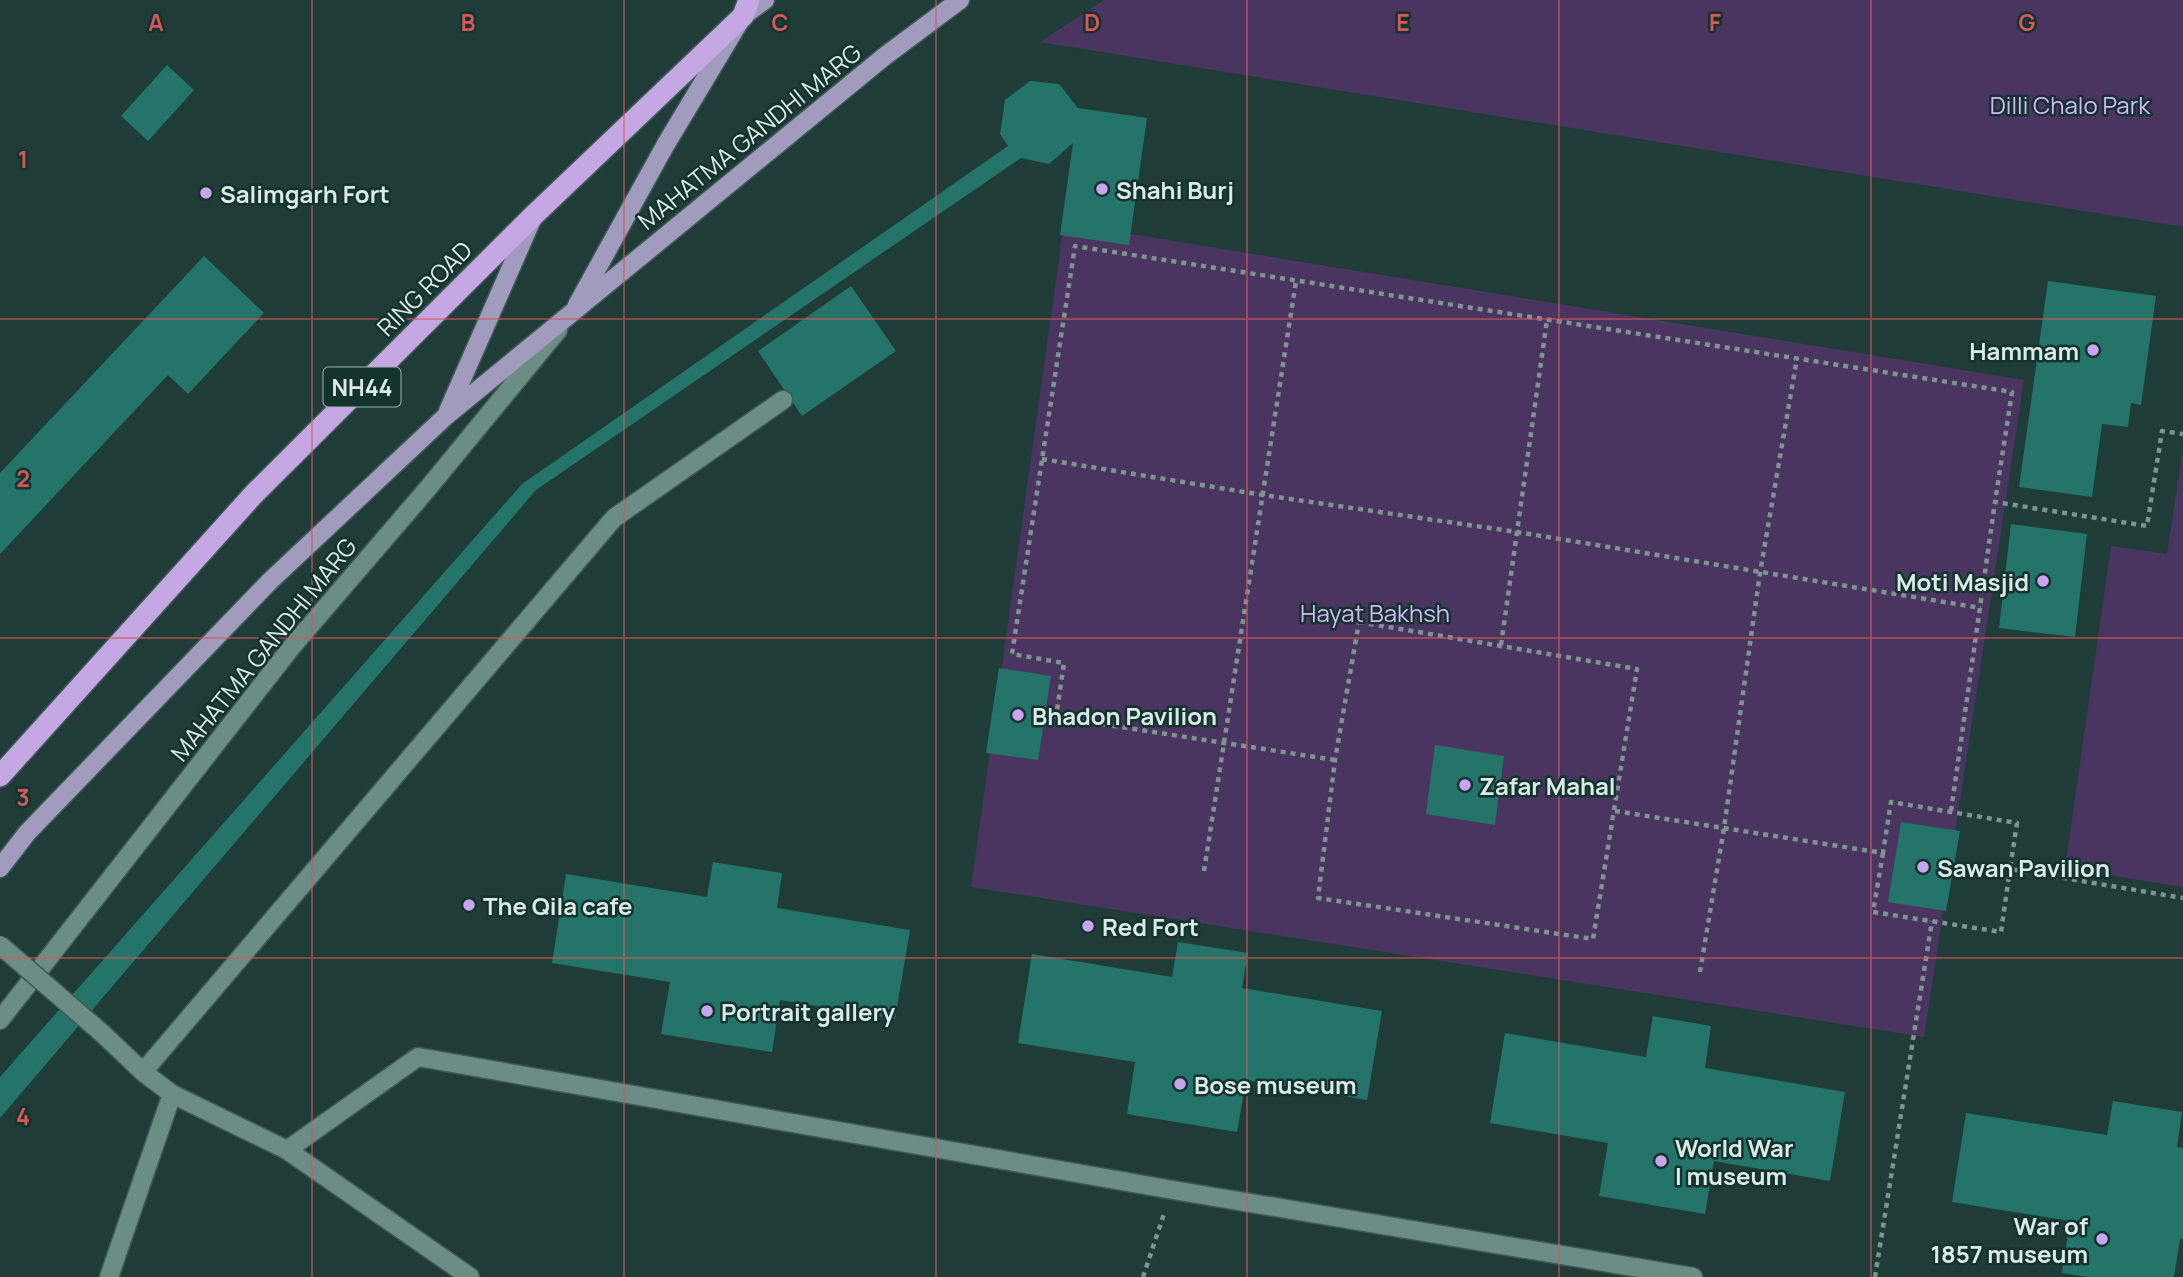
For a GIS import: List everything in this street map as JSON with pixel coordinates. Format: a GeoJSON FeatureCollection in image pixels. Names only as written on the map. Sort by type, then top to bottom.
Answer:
{"type":"FeatureCollection","features":[{"type":"Feature","properties":{"kind":"highway","name":"RING ROAD"},"geometry":{"type":"LineString","coordinates":[[0,776],[254,494],[746,8]]}},
{"type":"Feature","properties":{"kind":"main road"},"geometry":{"type":"LineString","coordinates":[[571,314],[746,8],[765,0]]}},
{"type":"Feature","properties":{"kind":"main road","name":"MAHATMA GANDHI MARG"},"geometry":{"type":"LineString","coordinates":[[0,868],[27,833],[270,581],[446,416],[874,65],[960,0]]}},
{"type":"Feature","properties":{"kind":"main road"},"geometry":{"type":"LineString","coordinates":[[446,416],[534,215]]}},
{"type":"Feature","properties":{"kind":"street","name":"MAHATMA GANDHI MARG"},"geometry":{"type":"LineString","coordinates":[[0,1020],[290,649],[429,487],[571,314]]}},
{"type":"Feature","properties":{"kind":"street"},"geometry":{"type":"LineString","coordinates":[[143,1072],[614,518],[783,400]]}},
{"type":"Feature","properties":{"kind":"street"},"geometry":{"type":"LineString","coordinates":[[0,945],[143,1072],[172,1094],[287,1150],[470,1277]]}},
{"type":"Feature","properties":{"kind":"street"},"geometry":{"type":"LineString","coordinates":[[287,1150],[418,1057],[1173,1190],[1693,1277]]}},
{"type":"Feature","properties":{"kind":"street"},"geometry":{"type":"LineString","coordinates":[[109,1277],[172,1094]]}},
{"type":"Feature","properties":{"kind":"path"},"geometry":{"type":"LineString","coordinates":[[1335,760],[1056,717],[1064,663],[1012,654],[1075,246],[2012,392],[1951,811]]}},
{"type":"Feature","properties":{"kind":"path"},"geometry":{"type":"LineString","coordinates":[[1204,871],[1296,281]]}},
{"type":"Feature","properties":{"kind":"path"},"geometry":{"type":"LineString","coordinates":[[1501,645],[1547,320]]}},
{"type":"Feature","properties":{"kind":"path"},"geometry":{"type":"LineString","coordinates":[[1700,972],[1724,828],[1760,573],[1797,358]]}},
{"type":"Feature","properties":{"kind":"path"},"geometry":{"type":"LineString","coordinates":[[1995,502],[2147,526],[2162,431],[2183,434]]}},
{"type":"Feature","properties":{"kind":"path"},"geometry":{"type":"LineString","coordinates":[[1042,459],[1517,532],[1981,608]]}},
{"type":"Feature","properties":{"kind":"path"},"geometry":{"type":"LineString","coordinates":[[1359,622],[1637,669],[1593,939],[1318,898],[1335,760],[1359,622]]}},
{"type":"Feature","properties":{"kind":"path"},"geometry":{"type":"LineString","coordinates":[[1891,802],[1951,811],[2017,823],[2001,932],[1873,912],[1891,802]]}},
{"type":"Feature","properties":{"kind":"path"},"geometry":{"type":"LineString","coordinates":[[1615,811],[1883,853]]}},
{"type":"Feature","properties":{"kind":"path"},"geometry":{"type":"LineString","coordinates":[[2010,869],[2183,898]]}},
{"type":"Feature","properties":{"kind":"path"},"geometry":{"type":"LineString","coordinates":[[1875,1277],[1931,921]]}},
{"type":"Feature","properties":{"kind":"path"},"geometry":{"type":"LineString","coordinates":[[1143,1277],[1173,1190]]}},
{"type":"Feature","properties":{"kind":"green space","name":"Dilli Chalo Park"},"geometry":{"type":"Polygon","coordinates":[[[1104,0],[2183,0],[2183,227],[1040,42],[1104,0]]]}},
{"type":"Feature","properties":{"kind":"green space","name":"Hayat Bakhsh"},"geometry":{"type":"Polygon","coordinates":[[[1064,223],[2024,380],[1924,1037],[971,887],[1064,223]]]}},
{"type":"Feature","properties":{"kind":"green space"},"geometry":{"type":"Polygon","coordinates":[[[2183,448],[2183,887],[2065,868],[2111,546],[2167,554],[2183,448]]]}},
{"type":"Feature","properties":{"kind":"building"},"geometry":{"type":"Polygon","coordinates":[[[167,65],[194,90],[148,141],[121,116],[167,65]]]}},
{"type":"Feature","properties":{"kind":"building"},"geometry":{"type":"Polygon","coordinates":[[[1030,81],[1059,84],[1078,108],[1147,118],[1129,245],[1060,235],[1073,143],[1049,164],[1021,158],[536,490],[0,1118],[0,1077],[522,484],[1008,146],[1000,134],[1005,100],[1030,81]]]}},
{"type":"Feature","properties":{"kind":"building"},"geometry":{"type":"Polygon","coordinates":[[[204,256],[264,313],[188,394],[168,375],[0,554],[0,473],[204,256]]]}},
{"type":"Feature","properties":{"kind":"building","name":"Hammam"},"geometry":{"type":"Polygon","coordinates":[[[2048,281],[2156,296],[2141,405],[2131,403],[2128,427],[2102,424],[2092,497],[2019,487],[2048,281]]]}},
{"type":"Feature","properties":{"kind":"building"},"geometry":{"type":"Polygon","coordinates":[[[851,286],[896,351],[802,416],[758,351],[851,286]]]}},
{"type":"Feature","properties":{"kind":"building","name":"Moti Masjid"},"geometry":{"type":"Polygon","coordinates":[[[2011,524],[2087,534],[2075,637],[1999,628],[2011,524]]]}},
{"type":"Feature","properties":{"kind":"building","name":"Bhadon Pavilion"},"geometry":{"type":"Polygon","coordinates":[[[999,668],[1051,676],[1038,760],[986,753],[999,668]]]}},
{"type":"Feature","properties":{"kind":"building","name":"Zafar Mahal"},"geometry":{"type":"Polygon","coordinates":[[[1435,745],[1504,756],[1495,825],[1426,814],[1435,745]]]}},
{"type":"Feature","properties":{"kind":"building","name":"Sawan Pavilion"},"geometry":{"type":"Polygon","coordinates":[[[1901,822],[1960,831],[1946,911],[1888,902],[1901,822]]]}},
{"type":"Feature","properties":{"kind":"building"},"geometry":{"type":"Polygon","coordinates":[[[713,862],[782,873],[777,908],[910,930],[895,1019],[780,1000],[772,1052],[661,1034],[670,982],[552,963],[566,874],[707,897],[713,862]]]}},
{"type":"Feature","properties":{"kind":"building"},"geometry":{"type":"Polygon","coordinates":[[[1178,942],[1248,953],[1242,988],[1382,1011],[1367,1100],[1246,1080],[1237,1132],[1127,1114],[1135,1062],[1018,1043],[1032,954],[1172,977],[1178,942]]]}},
{"type":"Feature","properties":{"kind":"building"},"geometry":{"type":"Polygon","coordinates":[[[1653,1016],[1711,1026],[1705,1068],[1845,1092],[1830,1181],[1714,1161],[1705,1214],[1599,1196],[1608,1143],[1490,1123],[1505,1033],[1646,1057],[1653,1016]]]}},
{"type":"Feature","properties":{"kind":"building"},"geometry":{"type":"Polygon","coordinates":[[[2113,1101],[2182,1112],[2177,1147],[2183,1148],[2183,1239],[2180,1239],[2174,1277],[2088,1277],[2062,1273],[2070,1221],[1952,1202],[1966,1113],[2107,1135],[2113,1101]]]}},
{"type":"Feature","properties":{"kind":"place","name":"Shahi Burj"},"geometry":{"type":"Point","coordinates":[1102,189]}},
{"type":"Feature","properties":{"kind":"place","name":"Salimgarh Fort"},"geometry":{"type":"Point","coordinates":[206,193]}},
{"type":"Feature","properties":{"kind":"place","name":"Hammam"},"geometry":{"type":"Point","coordinates":[2093,350]}},
{"type":"Feature","properties":{"kind":"place","name":"Moti Masjid"},"geometry":{"type":"Point","coordinates":[2043,581]}},
{"type":"Feature","properties":{"kind":"place","name":"Bhadon Pavilion"},"geometry":{"type":"Point","coordinates":[1018,715]}},
{"type":"Feature","properties":{"kind":"place","name":"Zafar Mahal"},"geometry":{"type":"Point","coordinates":[1465,785]}},
{"type":"Feature","properties":{"kind":"place","name":"Sawan Pavilion"},"geometry":{"type":"Point","coordinates":[1923,867]}},
{"type":"Feature","properties":{"kind":"place","name":"The Qila cafe"},"geometry":{"type":"Point","coordinates":[469,905]}},
{"type":"Feature","properties":{"kind":"place","name":"Red Fort"},"geometry":{"type":"Point","coordinates":[1088,926]}},
{"type":"Feature","properties":{"kind":"place","name":"Portrait gallery"},"geometry":{"type":"Point","coordinates":[707,1011]}},
{"type":"Feature","properties":{"kind":"place","name":"Bose museum"},"geometry":{"type":"Point","coordinates":[1180,1084]}},
{"type":"Feature","properties":{"kind":"place","name":"World War I museum"},"geometry":{"type":"Point","coordinates":[1661,1161]}},
{"type":"Feature","properties":{"kind":"place","name":"War of 1857 museum"},"geometry":{"type":"Point","coordinates":[2102,1239]}}]}
